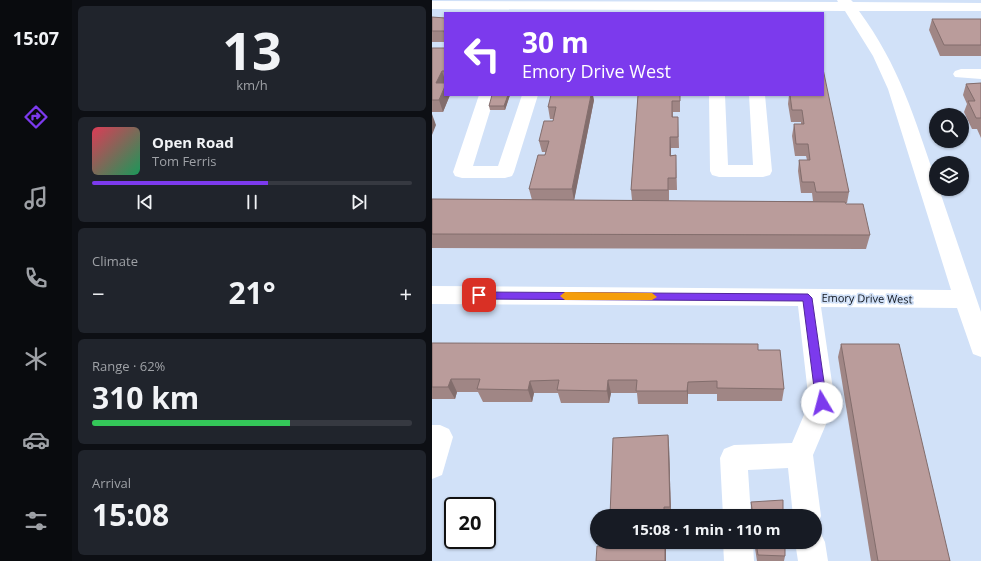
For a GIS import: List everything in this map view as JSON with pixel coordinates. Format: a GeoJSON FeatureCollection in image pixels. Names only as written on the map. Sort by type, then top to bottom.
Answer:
{"type":"FeatureCollection","features":[{"type":"Feature","properties":{"kind":"street"},"geometry":{"type":"LineString","coordinates":[[432,5],[470,2],[574,9],[730,3],[764,10],[846,3],[981,7]]}},
{"type":"Feature","properties":{"kind":"street"},"geometry":{"type":"LineString","coordinates":[[846,3],[863,26],[881,56],[896,89],[981,346]]}},
{"type":"Feature","properties":{"kind":"street"},"geometry":{"type":"LineString","coordinates":[[960,74],[981,74]]}},
{"type":"Feature","properties":{"kind":"street"},"geometry":{"type":"LineString","coordinates":[[487,96],[462,172],[505,172],[530,96]]}},
{"type":"Feature","properties":{"kind":"street"},"geometry":{"type":"LineString","coordinates":[[717,96],[720,171],[763,171],[757,96]]}},
{"type":"Feature","properties":{"kind":"street","name":"Emory Drive West"},"geometry":{"type":"LineString","coordinates":[[432,295],[965,299]]}},
{"type":"Feature","properties":{"kind":"street"},"geometry":{"type":"LineString","coordinates":[[806,509],[800,454],[822,403],[808,298]]}},
{"type":"Feature","properties":{"kind":"street"},"geometry":{"type":"LineString","coordinates":[[432,437],[440,437],[432,466]]}},
{"type":"Feature","properties":{"kind":"street"},"geometry":{"type":"LineString","coordinates":[[737,509],[734,458],[800,454]]}},
{"type":"Feature","properties":{"kind":"street"},"geometry":{"type":"LineString","coordinates":[[738,549],[739,561]]}},
{"type":"Feature","properties":{"kind":"street"},"geometry":{"type":"LineString","coordinates":[[811,549],[813,561]]}},
{"type":"Feature","properties":{"kind":"building"},"geometry":{"type":"Polygon","coordinates":[[[432,17],[444,18],[444,31],[432,31],[432,17]]]}},
{"type":"Feature","properties":{"kind":"building"},"geometry":{"type":"Polygon","coordinates":[[[932,19],[981,19],[981,45],[944,45],[932,19]]]}},
{"type":"Feature","properties":{"kind":"building"},"geometry":{"type":"Polygon","coordinates":[[[432,48],[444,48],[444,71],[442,71],[436,83],[444,83],[444,88],[439,100],[432,100],[432,48]]]}},
{"type":"Feature","properties":{"kind":"building"},"geometry":{"type":"Polygon","coordinates":[[[824,74],[849,192],[816,192],[814,182],[802,182],[799,160],[810,160],[808,144],[796,144],[794,124],[804,124],[802,110],[792,110],[790,96],[824,96],[824,74]]]}},
{"type":"Feature","properties":{"kind":"building"},"geometry":{"type":"Polygon","coordinates":[[[981,83],[981,118],[976,118],[968,101],[975,101],[966,84],[981,83]]]}},
{"type":"Feature","properties":{"kind":"building"},"geometry":{"type":"Polygon","coordinates":[[[492,96],[508,96],[504,106],[489,106],[492,96]]]}},
{"type":"Feature","properties":{"kind":"building"},"geometry":{"type":"Polygon","coordinates":[[[551,96],[591,96],[572,189],[529,189],[538,155],[545,155],[549,141],[539,141],[544,121],[553,121],[556,107],[548,107],[551,96]]]}},
{"type":"Feature","properties":{"kind":"building"},"geometry":{"type":"Polygon","coordinates":[[[638,96],[680,96],[680,101],[672,101],[672,117],[678,117],[678,137],[670,137],[670,156],[676,155],[676,178],[668,178],[668,190],[631,190],[638,96]]]}},
{"type":"Feature","properties":{"kind":"building"},"geometry":{"type":"Polygon","coordinates":[[[432,199],[845,202],[846,204],[863,204],[870,235],[432,234],[432,199]]]}},
{"type":"Feature","properties":{"kind":"building"},"geometry":{"type":"Polygon","coordinates":[[[432,343],[758,344],[758,350],[780,350],[784,389],[717,388],[717,381],[688,382],[687,391],[636,391],[637,380],[608,380],[607,391],[557,390],[559,380],[530,381],[528,390],[477,389],[480,379],[451,379],[448,387],[432,387],[432,343]]]}},
{"type":"Feature","properties":{"kind":"building"},"geometry":{"type":"Polygon","coordinates":[[[841,344],[899,344],[950,561],[878,561],[841,344]]]}},
{"type":"Feature","properties":{"kind":"building"},"geometry":{"type":"Polygon","coordinates":[[[668,435],[670,507],[664,507],[664,509],[610,509],[613,438],[668,435]]]}},
{"type":"Feature","properties":{"kind":"building"},"geometry":{"type":"Polygon","coordinates":[[[783,500],[783,509],[752,509],[751,502],[783,500]]]}},
{"type":"Feature","properties":{"kind":"building"},"geometry":{"type":"Polygon","coordinates":[[[597,549],[665,549],[665,561],[596,561],[597,549]]]}},
{"type":"Feature","properties":{"kind":"building"},"geometry":{"type":"Polygon","coordinates":[[[757,549],[785,549],[785,556],[758,555],[757,549]]]}},
{"type":"Feature","properties":{"kind":"slow traffic"},"geometry":{"type":"LineString","coordinates":[[565,296],[652,297]]}},
{"type":"Feature","properties":{"kind":"route"},"geometry":{"type":"LineString","coordinates":[[479,295],[808,298],[822,403]]}}]}
